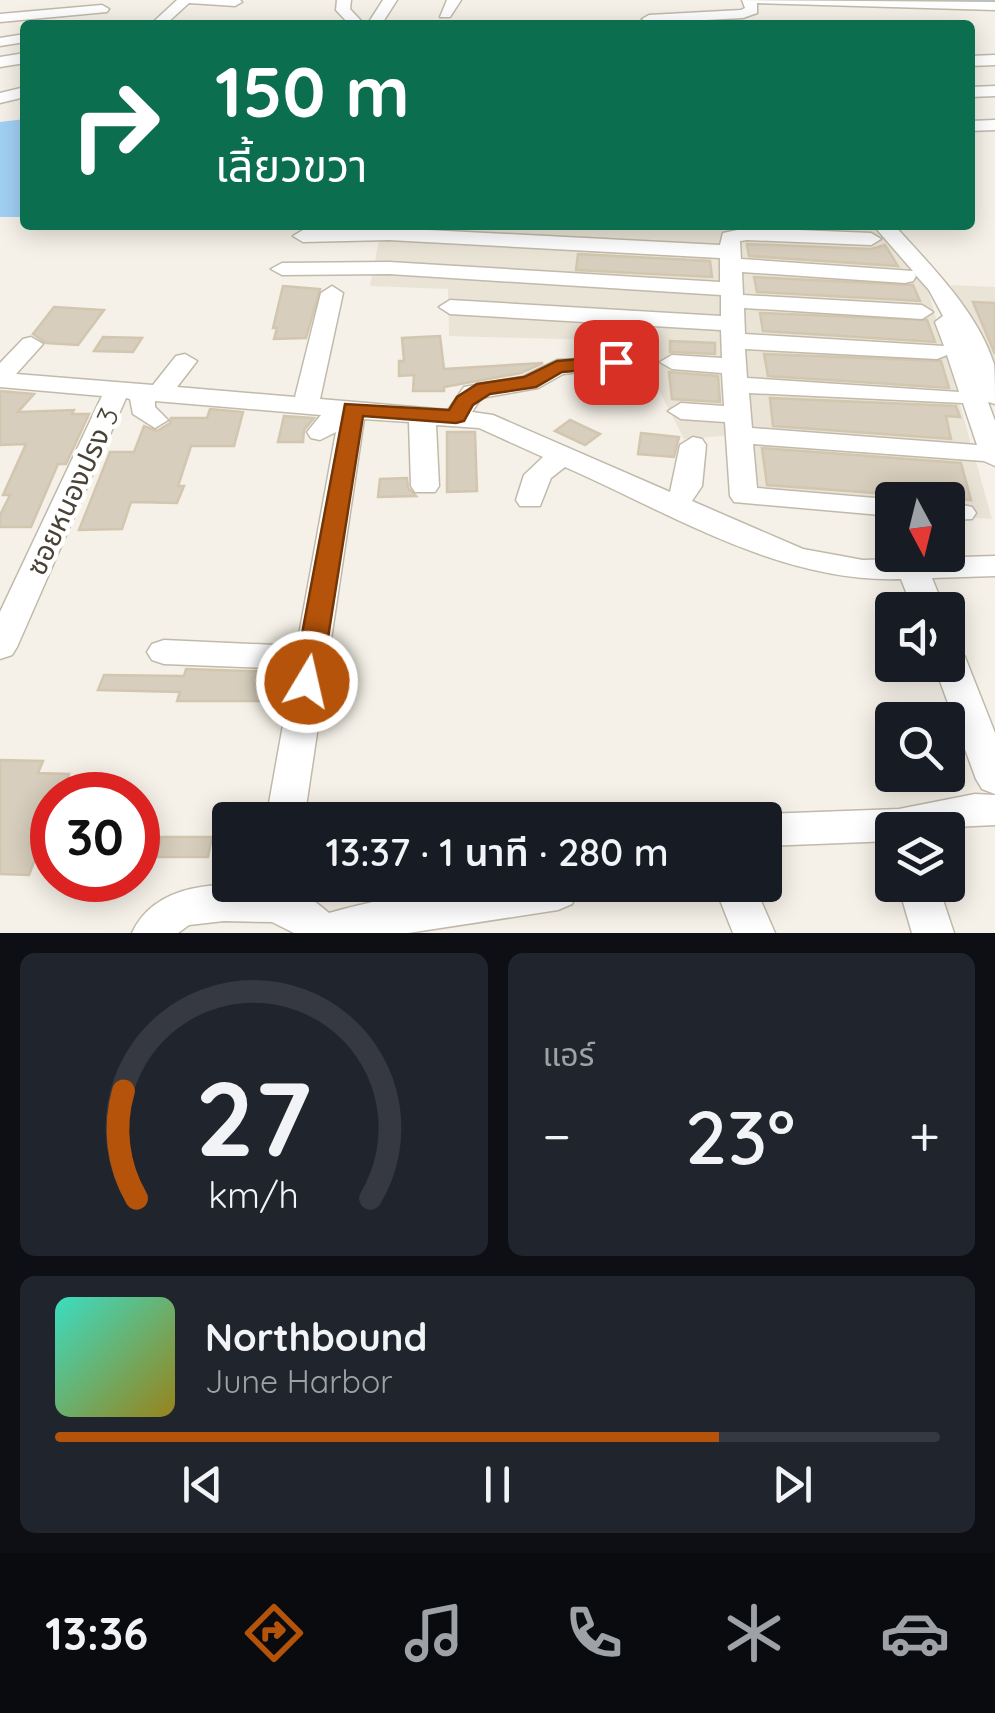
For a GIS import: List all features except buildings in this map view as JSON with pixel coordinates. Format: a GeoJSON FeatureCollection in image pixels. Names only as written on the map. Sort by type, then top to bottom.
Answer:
{"type":"FeatureCollection","features":[{"type":"Feature","properties":{"kind":"street"},"geometry":{"type":"LineString","coordinates":[[83,0],[107,9]]}},
{"type":"Feature","properties":{"kind":"street"},"geometry":{"type":"LineString","coordinates":[[163,20],[188,0],[237,7]]}},
{"type":"Feature","properties":{"kind":"street"},"geometry":{"type":"LineString","coordinates":[[445,14],[454,0]]}},
{"type":"Feature","properties":{"kind":"street"},"geometry":{"type":"LineString","coordinates":[[754,3],[815,12]]}},
{"type":"Feature","properties":{"kind":"street"},"geometry":{"type":"LineString","coordinates":[[649,19],[743,14],[754,3],[995,6]]}},
{"type":"Feature","properties":{"kind":"street"},"geometry":{"type":"LineString","coordinates":[[0,18],[107,9]]}},
{"type":"Feature","properties":{"kind":"street"},"geometry":{"type":"LineString","coordinates":[[681,411],[738,425],[994,456],[953,319],[939,288],[877,232],[735,234],[730,238],[738,425],[744,496],[875,506]]}},
{"type":"Feature","properties":{"kind":"street"},"geometry":{"type":"LineString","coordinates":[[376,267],[389,234]]}},
{"type":"Feature","properties":{"kind":"street"},"geometry":{"type":"LineString","coordinates":[[303,236],[389,234],[730,258],[905,276]]}},
{"type":"Feature","properties":{"kind":"street"},"geometry":{"type":"LineString","coordinates":[[282,269],[376,267],[734,334],[976,390]]}},
{"type":"Feature","properties":{"kind":"street"},"geometry":{"type":"LineString","coordinates":[[306,404],[332,293]]}},
{"type":"Feature","properties":{"kind":"street"},"geometry":{"type":"LineString","coordinates":[[450,307],[937,352]]}},
{"type":"Feature","properties":{"kind":"street"},"geometry":{"type":"LineString","coordinates":[[672,362],[734,334],[922,312]]}},
{"type":"Feature","properties":{"kind":"street"},"geometry":{"type":"LineString","coordinates":[[953,319],[995,324]]}},
{"type":"Feature","properties":{"kind":"street","name":"ซอยหนองปรง 3"},"geometry":{"type":"LineString","coordinates":[[0,647],[144,398],[185,361]]}},
{"type":"Feature","properties":{"kind":"street"},"geometry":{"type":"LineString","coordinates":[[456,417],[464,402],[484,389],[529,383],[557,367],[616,362]]}},
{"type":"Feature","properties":{"kind":"street"},"geometry":{"type":"LineString","coordinates":[[11,366],[144,398],[306,404],[484,421],[796,558],[833,567],[875,569]]}},
{"type":"Feature","properties":{"kind":"street"},"geometry":{"type":"LineString","coordinates":[[320,432],[345,408]]}},
{"type":"Feature","properties":{"kind":"street"},"geometry":{"type":"LineString","coordinates":[[288,802],[345,408]]}},
{"type":"Feature","properties":{"kind":"street"},"geometry":{"type":"LineString","coordinates":[[422,414],[425,486]]}},
{"type":"Feature","properties":{"kind":"street"},"geometry":{"type":"LineString","coordinates":[[675,505],[688,486],[693,445]]}},
{"type":"Feature","properties":{"kind":"street"},"geometry":{"type":"LineString","coordinates":[[530,500],[538,475],[562,455]]}},
{"type":"Feature","properties":{"kind":"street"},"geometry":{"type":"LineString","coordinates":[[965,567],[995,566]]}},
{"type":"Feature","properties":{"kind":"street"},"geometry":{"type":"LineString","coordinates":[[164,652],[311,658]]}},
{"type":"Feature","properties":{"kind":"street"},"geometry":{"type":"LineString","coordinates":[[957,682],[995,780]]}},
{"type":"Feature","properties":{"kind":"street"},"geometry":{"type":"LineString","coordinates":[[963,812],[995,810]]}},
{"type":"Feature","properties":{"kind":"street"},"geometry":{"type":"LineString","coordinates":[[782,830],[875,828]]}},
{"type":"Feature","properties":{"kind":"street"},"geometry":{"type":"LineString","coordinates":[[154,933],[170,914],[203,919],[251,902]]}},
{"type":"Feature","properties":{"kind":"street"},"geometry":{"type":"LineString","coordinates":[[284,902],[322,933],[365,921],[500,902]]}},
{"type":"Feature","properties":{"kind":"street"},"geometry":{"type":"LineString","coordinates":[[741,902],[754,933]]}},
{"type":"Feature","properties":{"kind":"street"},"geometry":{"type":"LineString","coordinates":[[923,902],[933,933]]}},
{"type":"Feature","properties":{"kind":"shaded area"},"geometry":{"type":"Polygon","coordinates":[[[368,230],[874,230],[926,283],[992,519],[965,517],[965,482],[875,482],[875,511],[733,500],[733,435],[684,439],[634,341],[449,336],[448,289],[370,286],[379,240],[367,239],[368,230]]]}},
{"type":"Feature","properties":{"kind":"shaded area"},"geometry":{"type":"Polygon","coordinates":[[[951,285],[995,287],[995,383],[951,285]]]}},
{"type":"Feature","properties":{"kind":"water"},"geometry":{"type":"Polygon","coordinates":[[[20,120],[20,217],[0,217],[0,122],[20,120]]]}},
{"type":"Feature","properties":{"kind":"waterway"},"geometry":{"type":"LineString","coordinates":[[903,0],[995,2]]}},
{"type":"Feature","properties":{"kind":"route"},"geometry":{"type":"LineString","coordinates":[[307,682],[353,408],[456,417],[473,392],[529,383],[557,367],[616,362]]}}]}
